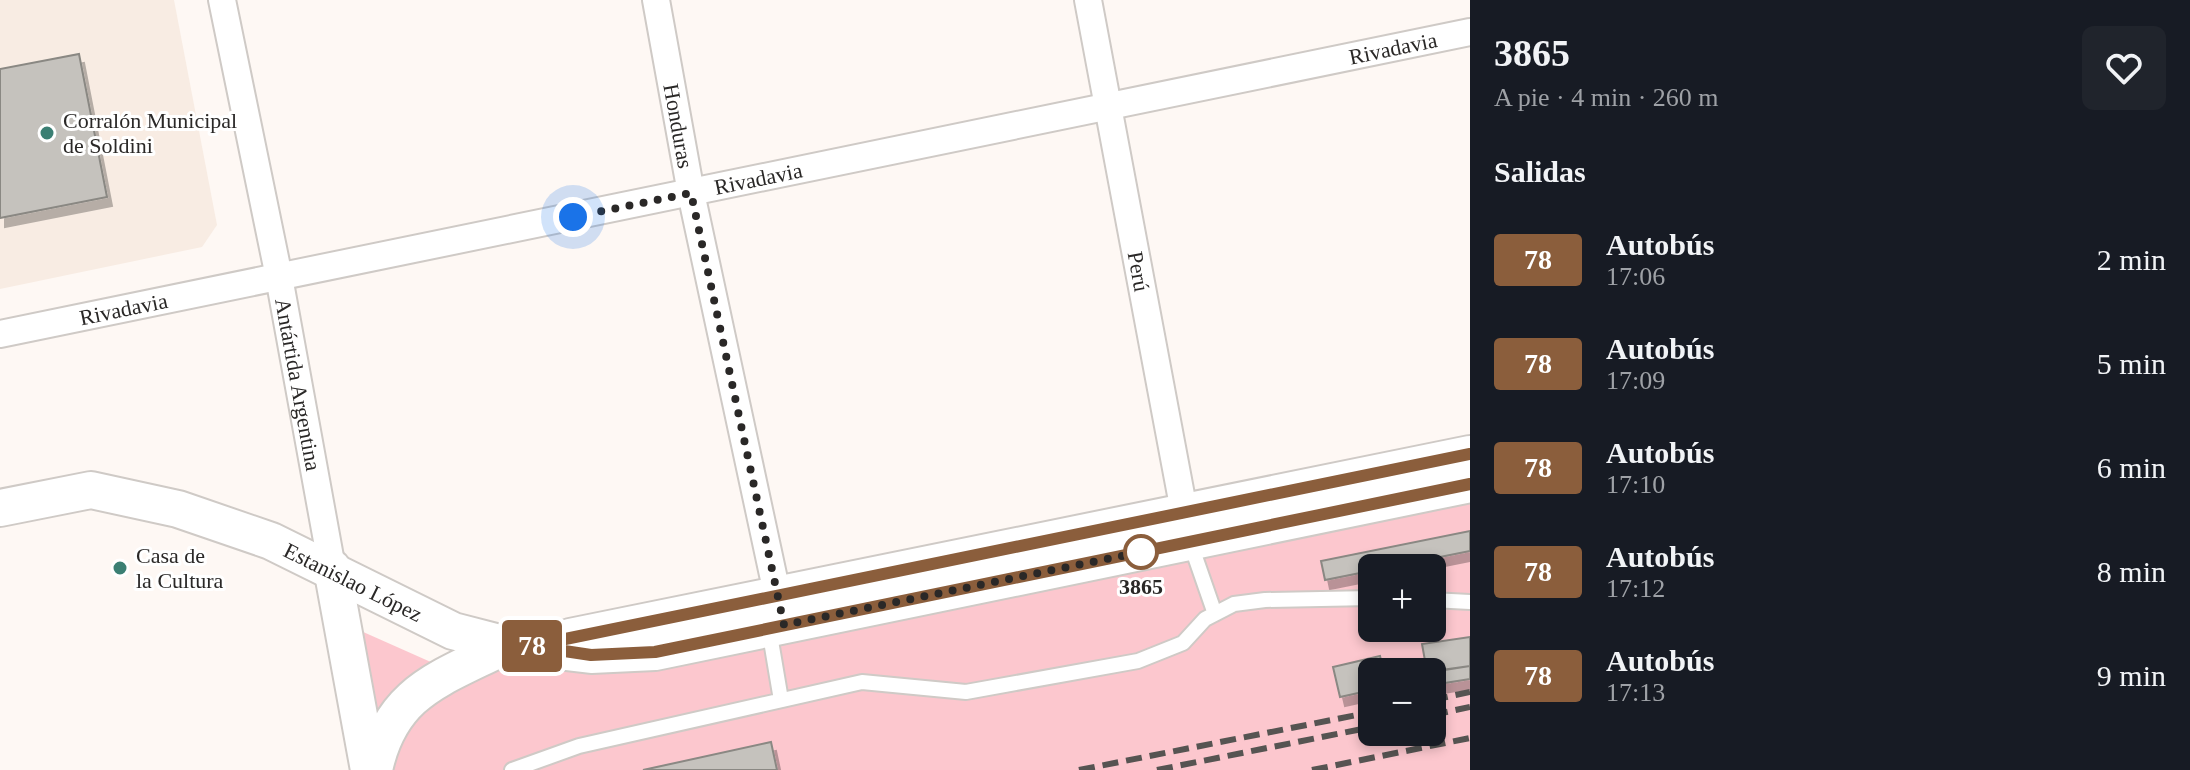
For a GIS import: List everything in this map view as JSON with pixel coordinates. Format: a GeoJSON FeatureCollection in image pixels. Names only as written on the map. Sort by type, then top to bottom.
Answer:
{"type":"FeatureCollection","features":[{"type":"Feature","properties":{"kind":"main road","name":"Estanislao López"},"geometry":{"type":"LineString","coordinates":[[0,508],[91,490],[178,509],[271,541],[332,568],[453,631],[519,645],[777,617],[1187,527],[1470,454]]}},
{"type":"Feature","properties":{"kind":"main road","name":"Estanislao López"},"geometry":{"type":"LineString","coordinates":[[1187,527],[1470,484]]}},
{"type":"Feature","properties":{"kind":"main road","name":"Estanislao López"},"geometry":{"type":"LineString","coordinates":[[0,531],[95,511],[178,509]]}},
{"type":"Feature","properties":{"kind":"main road","name":"Antártida Argentina"},"geometry":{"type":"LineString","coordinates":[[332,568],[371,770]]}},
{"type":"Feature","properties":{"kind":"main road","name":"Antártida Argentina"},"geometry":{"type":"LineString","coordinates":[[371,770],[398,709],[424,688],[519,645]]}},
{"type":"Feature","properties":{"kind":"street","name":"Antártida Argentina"},"geometry":{"type":"LineString","coordinates":[[222,0],[279,277],[332,568]]}},
{"type":"Feature","properties":{"kind":"street","name":"Honduras"},"geometry":{"type":"LineString","coordinates":[[656,0],[691,193],[777,617]]}},
{"type":"Feature","properties":{"kind":"street","name":"Perú"},"geometry":{"type":"LineString","coordinates":[[1088,0],[1187,527]]}},
{"type":"Feature","properties":{"kind":"street","name":"Rivadavia"},"geometry":{"type":"LineString","coordinates":[[0,334],[1470,32]]}},
{"type":"Feature","properties":{"kind":"lane"},"geometry":{"type":"LineString","coordinates":[[1187,527],[1215,614]]}},
{"type":"Feature","properties":{"kind":"lane"},"geometry":{"type":"LineString","coordinates":[[512,770],[579,746],[862,682],[966,692],[1138,661],[1183,643],[1205,619],[1234,604],[1265,600],[1358,598]]}},
{"type":"Feature","properties":{"kind":"lane"},"geometry":{"type":"LineString","coordinates":[[1446,601],[1470,602]]}},
{"type":"Feature","properties":{"kind":"lane"},"geometry":{"type":"LineString","coordinates":[[777,617],[781,700]]}},
{"type":"Feature","properties":{"kind":"shaded area"},"geometry":{"type":"Polygon","coordinates":[[[0,0],[174,0],[217,225],[202,247],[0,289],[0,0]]]}},
{"type":"Feature","properties":{"kind":"shaded area"},"geometry":{"type":"Polygon","coordinates":[[[1470,484],[1470,770],[374,770],[380,744],[507,645],[1470,484]]]}},
{"type":"Feature","properties":{"kind":"shaded area"},"geometry":{"type":"Polygon","coordinates":[[[361,631],[433,663],[395,691],[377,721],[361,631]]]}},
{"type":"Feature","properties":{"kind":"building","name":"Corralón Municipal de Soldini"},"geometry":{"type":"Polygon","coordinates":[[[79,54],[107,197],[0,218],[0,69],[79,54]]]}},
{"type":"Feature","properties":{"kind":"building"},"geometry":{"type":"Polygon","coordinates":[[[1470,531],[1470,551],[1446,556],[1358,554],[1358,573],[1325,580],[1321,561],[1470,531]]]}},
{"type":"Feature","properties":{"kind":"building"},"geometry":{"type":"Polygon","coordinates":[[[1470,637],[1470,666],[1446,669],[1446,658],[1424,658],[1422,644],[1470,637]]]}},
{"type":"Feature","properties":{"kind":"building"},"geometry":{"type":"Polygon","coordinates":[[[1358,661],[1358,693],[1340,697],[1333,667],[1358,661]]]}},
{"type":"Feature","properties":{"kind":"building"},"geometry":{"type":"Polygon","coordinates":[[[1470,666],[1470,679],[1446,683],[1446,670],[1470,666]]]}},
{"type":"Feature","properties":{"kind":"building"},"geometry":{"type":"Polygon","coordinates":[[[771,742],[777,770],[643,770],[771,742]]]}},
{"type":"Feature","properties":{"kind":"railway"},"geometry":{"type":"LineString","coordinates":[[1446,697],[1470,692]]}},
{"type":"Feature","properties":{"kind":"railway"},"geometry":{"type":"LineString","coordinates":[[1446,712],[1470,707]]}},
{"type":"Feature","properties":{"kind":"railway"},"geometry":{"type":"LineString","coordinates":[[1079,770],[1358,715]]}},
{"type":"Feature","properties":{"kind":"railway"},"geometry":{"type":"LineString","coordinates":[[1157,770],[1358,730]]}},
{"type":"Feature","properties":{"kind":"railway"},"geometry":{"type":"LineString","coordinates":[[1312,770],[1470,738]]}},
{"type":"Feature","properties":{"kind":"bus line","name":"78"},"geometry":{"type":"LineString","coordinates":[[1470,454],[531,646],[591,655],[655,652],[1470,484]]}},
{"type":"Feature","properties":{"kind":"place","name":"Corralón Municipal de Soldini"},"geometry":{"type":"Point","coordinates":[47,133]}},
{"type":"Feature","properties":{"kind":"place","name":"3865"},"geometry":{"type":"Point","coordinates":[1141,552]}},
{"type":"Feature","properties":{"kind":"place","name":"Casa de la Cultura"},"geometry":{"type":"Point","coordinates":[120,568]}},
{"type":"Feature","properties":{"kind":"route"},"geometry":{"type":"LineString","coordinates":[[573,217],[691,193],[784,625],[1141,552]]}}]}
